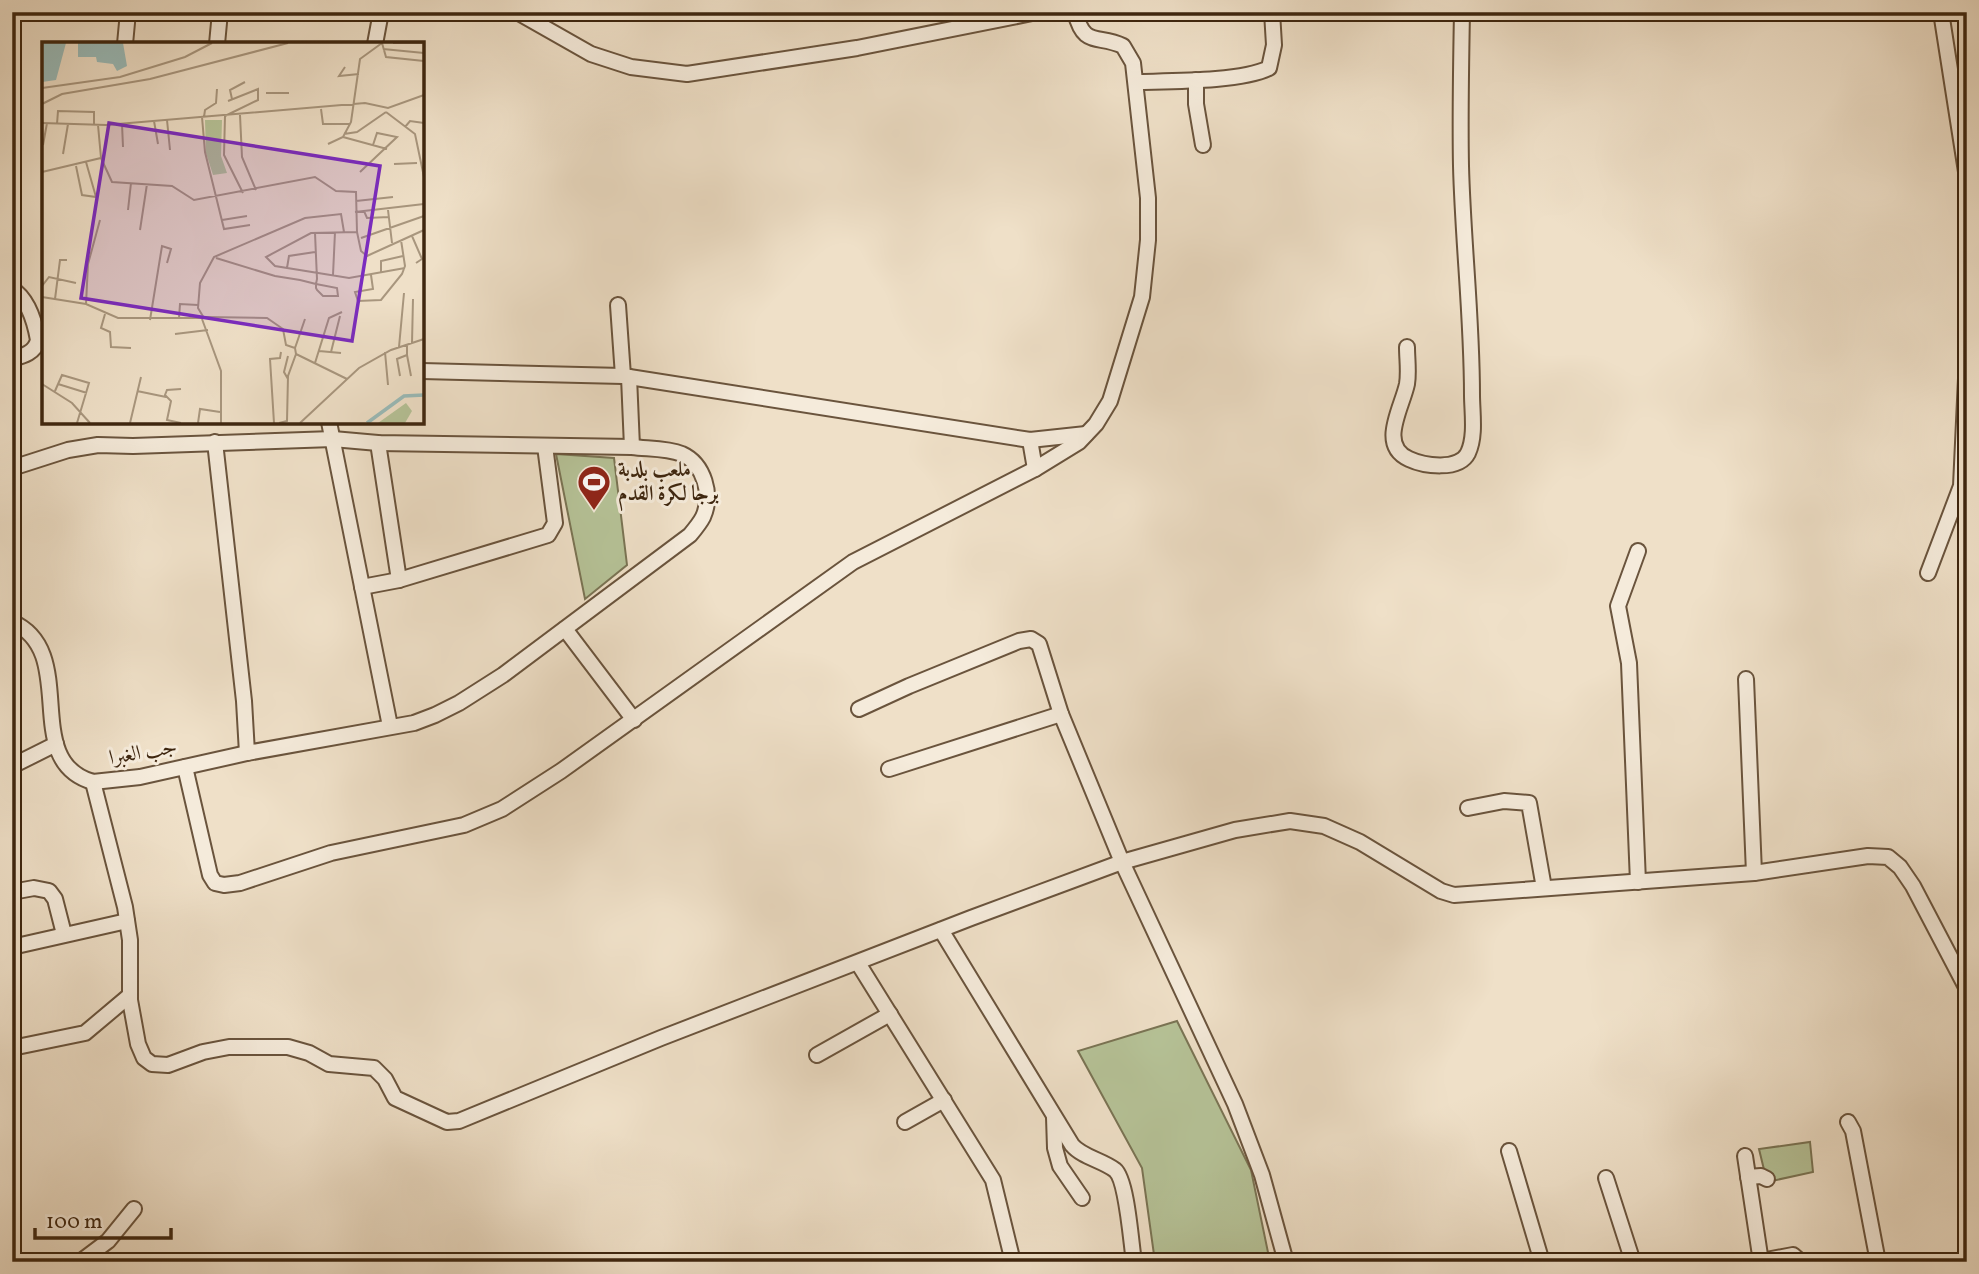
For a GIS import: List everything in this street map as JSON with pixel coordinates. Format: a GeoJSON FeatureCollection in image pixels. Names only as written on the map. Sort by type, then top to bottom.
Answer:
{"type":"FeatureCollection","features":[{"type":"Feature","properties":{"kind":"main road"},"geometry":{"type":"LineString","coordinates":[[1961,1262],[1967,1261]]}},
{"type":"Feature","properties":{"kind":"street"},"geometry":{"type":"LineString","coordinates":[[125,42],[128,12]]}},
{"type":"Feature","properties":{"kind":"street"},"geometry":{"type":"LineString","coordinates":[[216,42],[220,12]]}},
{"type":"Feature","properties":{"kind":"street"},"geometry":{"type":"LineString","coordinates":[[375,42],[381,12]]}},
{"type":"Feature","properties":{"kind":"street"},"geometry":{"type":"LineString","coordinates":[[517,12],[591,54],[631,67],[687,74],[858,48],[1037,12]]}},
{"type":"Feature","properties":{"kind":"street"},"geometry":{"type":"LineString","coordinates":[[185,767],[210,875],[215,883],[224,886],[331,853],[464,825],[520,799],[853,562],[1035,469],[1079,442],[1103,414],[1117,384],[1142,298],[1148,240],[1148,198],[1133,63],[1126,48],[1119,44],[1087,37],[1075,12]]}},
{"type":"Feature","properties":{"kind":"street"},"geometry":{"type":"LineString","coordinates":[[1137,82],[1258,74],[1269,68],[1274,45],[1272,12]]}},
{"type":"Feature","properties":{"kind":"street"},"geometry":{"type":"LineString","coordinates":[[1407,347],[1408,378],[1394,429],[1395,449],[1399,454],[1419,463],[1439,465],[1460,461],[1468,452],[1473,429],[1472,341],[1461,167],[1462,12]]}},
{"type":"Feature","properties":{"kind":"street"},"geometry":{"type":"LineString","coordinates":[[1941,12],[1967,178]]}},
{"type":"Feature","properties":{"kind":"street"},"geometry":{"type":"LineString","coordinates":[[1196,80],[1196,104],[1203,145]]}},
{"type":"Feature","properties":{"kind":"street"},"geometry":{"type":"LineString","coordinates":[[12,289],[21,295],[38,340],[31,352],[12,359]]}},
{"type":"Feature","properties":{"kind":"street"},"geometry":{"type":"LineString","coordinates":[[618,305],[632,447]]}},
{"type":"Feature","properties":{"kind":"street"},"geometry":{"type":"LineString","coordinates":[[1928,573],[1961,486],[1967,357]]}},
{"type":"Feature","properties":{"kind":"street"},"geometry":{"type":"LineString","coordinates":[[424,371],[626,376],[1030,440],[1086,434]]}},
{"type":"Feature","properties":{"kind":"street"},"geometry":{"type":"LineString","coordinates":[[329,424],[390,726]]}},
{"type":"Feature","properties":{"kind":"street","name":"جب الغبرا"},"geometry":{"type":"LineString","coordinates":[[12,468],[88,446],[333,439],[378,443],[632,447],[674,452],[693,460],[706,484],[707,497],[704,515],[690,535],[495,681],[459,703],[414,723],[247,753],[129,778],[93,782],[68,766],[56,744],[50,713],[50,685],[43,650],[21,626],[12,622]]}},
{"type":"Feature","properties":{"kind":"street"},"geometry":{"type":"LineString","coordinates":[[1030,440],[1035,469]]}},
{"type":"Feature","properties":{"kind":"street"},"geometry":{"type":"LineString","coordinates":[[215,442],[244,701],[247,753]]}},
{"type":"Feature","properties":{"kind":"street"},"geometry":{"type":"LineString","coordinates":[[378,443],[399,580]]}},
{"type":"Feature","properties":{"kind":"street"},"geometry":{"type":"LineString","coordinates":[[362,587],[399,580],[551,533],[555,523],[545,446]]}},
{"type":"Feature","properties":{"kind":"street"},"geometry":{"type":"LineString","coordinates":[[1637,551],[1618,606],[1629,663],[1638,881]]}},
{"type":"Feature","properties":{"kind":"street"},"geometry":{"type":"LineString","coordinates":[[565,629],[634,720]]}},
{"type":"Feature","properties":{"kind":"street"},"geometry":{"type":"LineString","coordinates":[[859,709],[909,686],[1028,639],[1036,641],[1041,647],[1061,714],[1122,862],[1235,1104],[1262,1175],[1286,1262]]}},
{"type":"Feature","properties":{"kind":"street"},"geometry":{"type":"LineString","coordinates":[[1746,679],[1754,873]]}},
{"type":"Feature","properties":{"kind":"street"},"geometry":{"type":"LineString","coordinates":[[889,769],[1061,714]]}},
{"type":"Feature","properties":{"kind":"street"},"geometry":{"type":"LineString","coordinates":[[12,766],[56,744]]}},
{"type":"Feature","properties":{"kind":"street"},"geometry":{"type":"LineString","coordinates":[[93,782],[127,921],[130,940],[130,996],[138,1044],[144,1058],[152,1064],[168,1065],[203,1052],[229,1048],[288,1047],[309,1053],[329,1064],[374,1068],[382,1075],[395,1098],[450,1122],[459,1121],[684,1028],[1122,862],[1235,830],[1297,821],[1324,827],[1360,842],[1449,894],[1482,895],[1754,873],[1868,856],[1888,857],[1900,867],[1913,886],[1967,989]]}},
{"type":"Feature","properties":{"kind":"street"},"geometry":{"type":"LineString","coordinates":[[1468,808],[1504,801],[1529,803],[1545,888]]}},
{"type":"Feature","properties":{"kind":"street"},"geometry":{"type":"LineString","coordinates":[[12,891],[34,888],[49,891],[55,899],[64,934]]}},
{"type":"Feature","properties":{"kind":"street"},"geometry":{"type":"LineString","coordinates":[[12,947],[127,921]]}},
{"type":"Feature","properties":{"kind":"street"},"geometry":{"type":"LineString","coordinates":[[941,930],[1076,1149],[1105,1163],[1120,1176],[1134,1262]]}},
{"type":"Feature","properties":{"kind":"street"},"geometry":{"type":"LineString","coordinates":[[858,963],[993,1180],[1013,1262]]}},
{"type":"Feature","properties":{"kind":"street"},"geometry":{"type":"LineString","coordinates":[[12,1048],[85,1033],[130,996]]}},
{"type":"Feature","properties":{"kind":"street"},"geometry":{"type":"LineString","coordinates":[[817,1055],[890,1014]]}},
{"type":"Feature","properties":{"kind":"street"},"geometry":{"type":"LineString","coordinates":[[905,1122],[944,1100]]}},
{"type":"Feature","properties":{"kind":"street"},"geometry":{"type":"LineString","coordinates":[[1052,1109],[1056,1127],[1055,1148],[1060,1166],[1082,1198]]}},
{"type":"Feature","properties":{"kind":"street"},"geometry":{"type":"LineString","coordinates":[[1848,1122],[1853,1131],[1878,1262]]}},
{"type":"Feature","properties":{"kind":"street"},"geometry":{"type":"LineString","coordinates":[[1509,1151],[1542,1262]]}},
{"type":"Feature","properties":{"kind":"street"},"geometry":{"type":"LineString","coordinates":[[1745,1156],[1761,1261],[1793,1255],[1801,1262]]}},
{"type":"Feature","properties":{"kind":"street"},"geometry":{"type":"LineString","coordinates":[[1748,1177],[1761,1176],[1767,1179]]}},
{"type":"Feature","properties":{"kind":"street"},"geometry":{"type":"LineString","coordinates":[[1606,1178],[1633,1262]]}},
{"type":"Feature","properties":{"kind":"street"},"geometry":{"type":"LineString","coordinates":[[80,1262],[108,1241],[134,1209]]}},
{"type":"Feature","properties":{"kind":"green space","name":"ملعب بلدبة برجا لكرة القدم"},"geometry":{"type":"Polygon","coordinates":[[[556,454],[614,458],[627,565],[585,599],[556,454]]]}},
{"type":"Feature","properties":{"kind":"green space"},"geometry":{"type":"Polygon","coordinates":[[[1177,1021],[1251,1170],[1270,1262],[1155,1262],[1142,1168],[1078,1051],[1177,1021]]]}},
{"type":"Feature","properties":{"kind":"green space"},"geometry":{"type":"Polygon","coordinates":[[[1810,1142],[1813,1172],[1767,1182],[1759,1149],[1810,1142]]]}},
{"type":"Feature","properties":{"kind":"place","name":"ملعب بلدبة برجا لكرة القدم"},"geometry":{"type":"Point","coordinates":[594,512]}}]}
